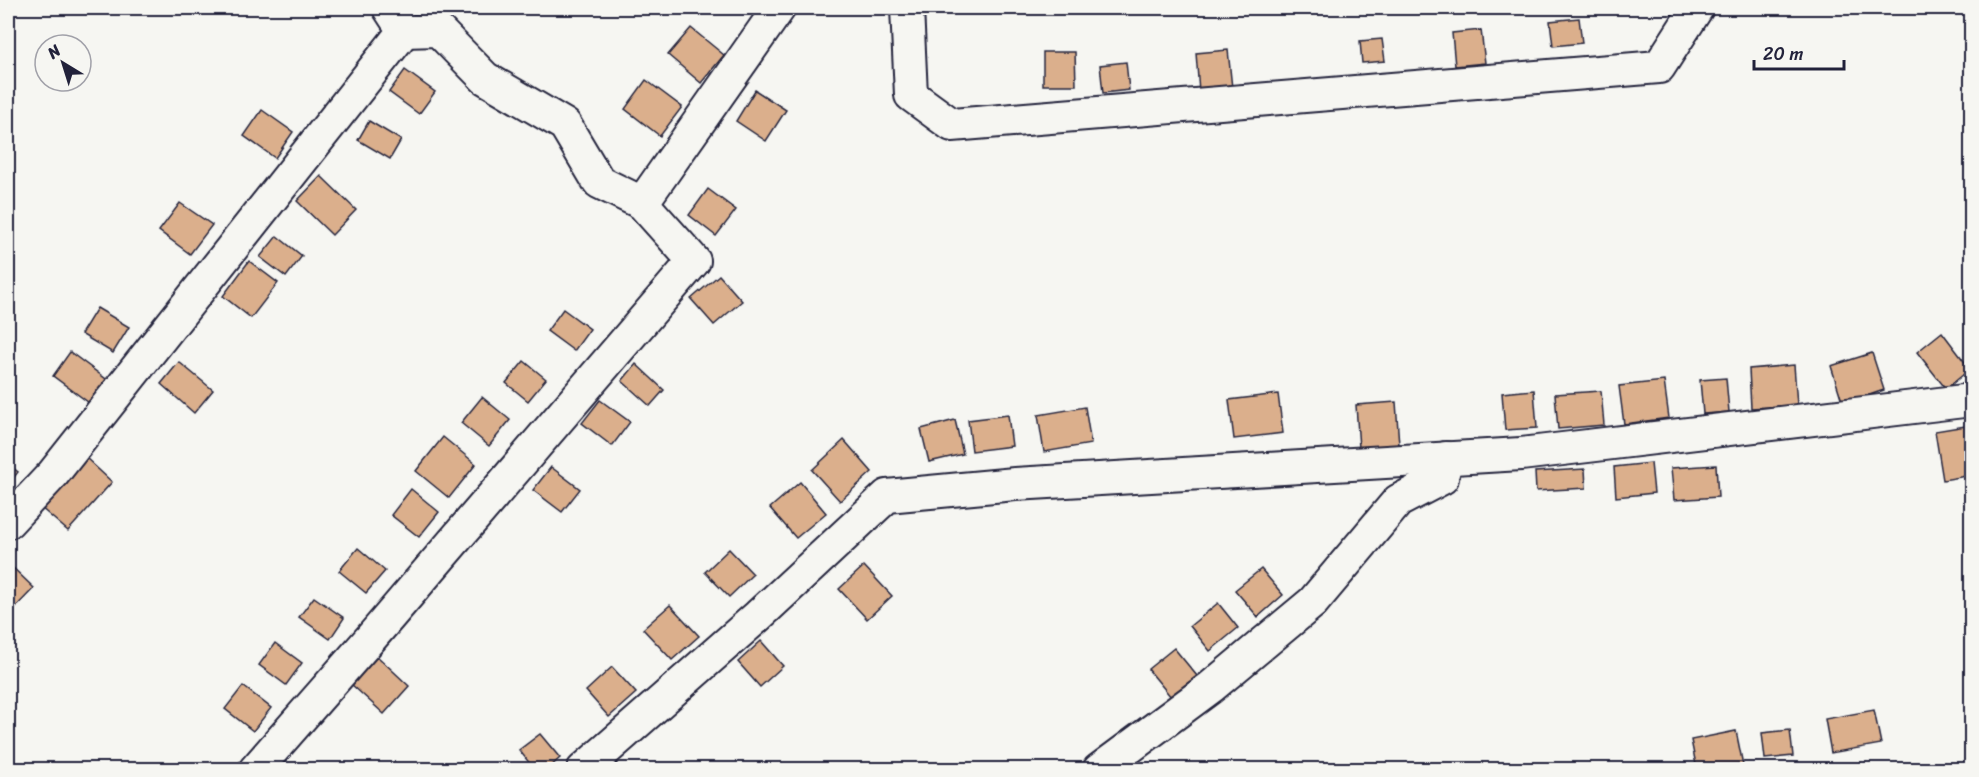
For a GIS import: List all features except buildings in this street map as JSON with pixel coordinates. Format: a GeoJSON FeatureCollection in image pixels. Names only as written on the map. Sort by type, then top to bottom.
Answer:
{"type":"FeatureCollection","features":[{"type":"Feature","properties":{"kind":"street"},"geometry":{"type":"LineString","coordinates":[[642,203],[779,8]]}},
{"type":"Feature","properties":{"kind":"street"},"geometry":{"type":"LineString","coordinates":[[907,8],[911,95],[952,125],[1659,67],[1697,8]]}},
{"type":"Feature","properties":{"kind":"street"},"geometry":{"type":"LineString","coordinates":[[8,522],[53,474],[397,19],[438,30],[485,78],[565,125],[599,182],[642,203],[694,261],[255,770]]}},
{"type":"Feature","properties":{"kind":"street"},"geometry":{"type":"LineString","coordinates":[[583,770],[758,616],[887,496],[1015,484],[1521,454],[1971,400]]}},
{"type":"Feature","properties":{"kind":"street"},"geometry":{"type":"LineString","coordinates":[[1099,770],[1211,687],[1313,602],[1398,501],[1442,478],[1446,458]]}}]}
